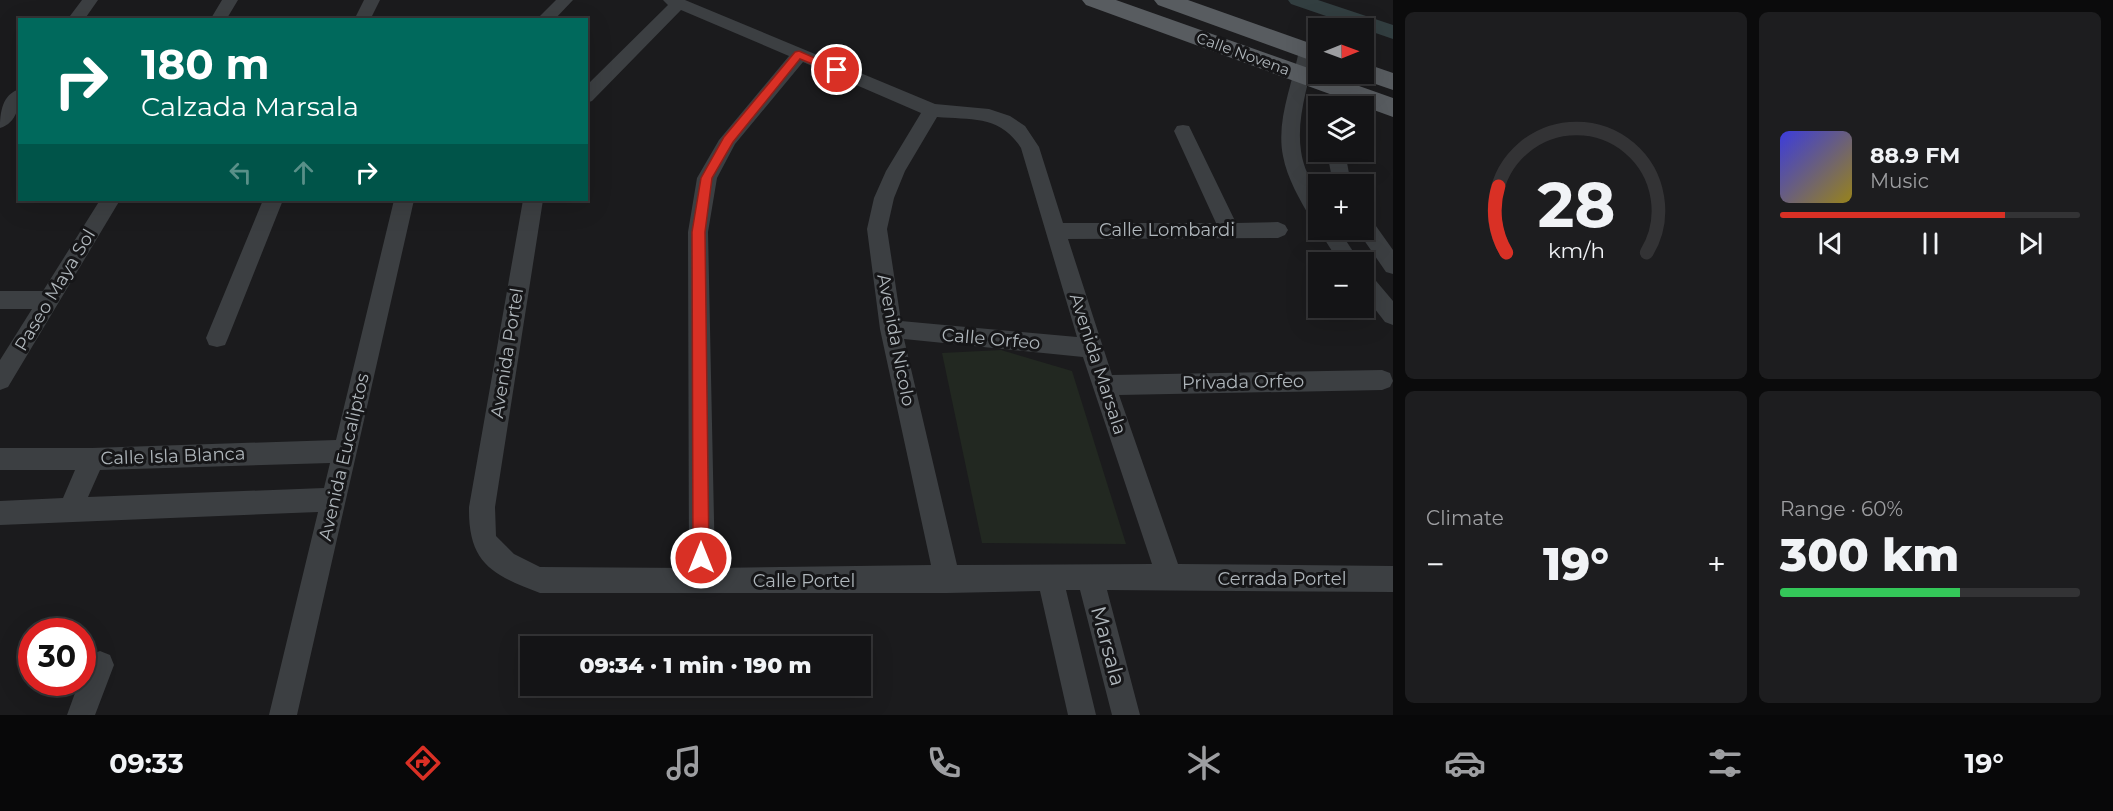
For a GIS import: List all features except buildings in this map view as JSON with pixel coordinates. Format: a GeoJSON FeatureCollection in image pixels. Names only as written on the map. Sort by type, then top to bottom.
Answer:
{"type":"FeatureCollection","features":[{"type":"Feature","properties":{"kind":"main road","name":"Calle Novena"},"geometry":{"type":"LineString","coordinates":[[1094,0],[1393,108]]}},
{"type":"Feature","properties":{"kind":"main road","name":"Calle Novena"},"geometry":{"type":"LineString","coordinates":[[1166,0],[1308,51]]}},
{"type":"Feature","properties":{"kind":"main road"},"geometry":{"type":"LineString","coordinates":[[1374,75],[1393,82]]}},
{"type":"Feature","properties":{"kind":"street"},"geometry":{"type":"LineString","coordinates":[[76,18],[90,0]]}},
{"type":"Feature","properties":{"kind":"street"},"geometry":{"type":"LineString","coordinates":[[219,18],[230,0]]}},
{"type":"Feature","properties":{"kind":"street"},"geometry":{"type":"LineString","coordinates":[[363,18],[372,0]]}},
{"type":"Feature","properties":{"kind":"street"},"geometry":{"type":"LineString","coordinates":[[558,0],[565,0]]}},
{"type":"Feature","properties":{"kind":"street"},"geometry":{"type":"LineString","coordinates":[[546,18],[565,0]]}},
{"type":"Feature","properties":{"kind":"street"},"geometry":{"type":"LineString","coordinates":[[588,95],[674,2],[932,110]]}},
{"type":"Feature","properties":{"kind":"street"},"geometry":{"type":"LineString","coordinates":[[702,581],[698,232],[706,178],[728,140],[799,55]]}},
{"type":"Feature","properties":{"kind":"street"},"geometry":{"type":"LineString","coordinates":[[1308,64],[1294,111],[1290,145],[1299,176],[1308,194]]}},
{"type":"Feature","properties":{"kind":"street"},"geometry":{"type":"LineString","coordinates":[[0,122],[18,98]]}},
{"type":"Feature","properties":{"kind":"street","name":"Avenida Marsala"},"geometry":{"type":"LineString","coordinates":[[932,110],[989,115],[1004,120],[1019,130],[1030,147],[1091,348],[1170,579]]}},
{"type":"Feature","properties":{"kind":"street","name":"Avenida Nicolo"},"geometry":{"type":"LineString","coordinates":[[932,110],[896,171],[885,198],[878,229],[891,329],[947,580]]}},
{"type":"Feature","properties":{"kind":"street"},"geometry":{"type":"LineString","coordinates":[[1183,131],[1230,230]]}},
{"type":"Feature","properties":{"kind":"street","name":"Paseo Maya Sol"},"geometry":{"type":"LineString","coordinates":[[0,380],[109,201]]}},
{"type":"Feature","properties":{"kind":"street"},"geometry":{"type":"LineString","coordinates":[[217,338],[273,201]]}},
{"type":"Feature","properties":{"kind":"street","name":"Avenida Eucaliptos"},"geometry":{"type":"LineString","coordinates":[[283,715],[404,201]]}},
{"type":"Feature","properties":{"kind":"street","name":"Avenida Portel"},"geometry":{"type":"LineString","coordinates":[[482,507],[533,201]]}},
{"type":"Feature","properties":{"kind":"street","name":"Calle Lombardi"},"geometry":{"type":"LineString","coordinates":[[1055,231],[1278,230]]}},
{"type":"Feature","properties":{"kind":"street"},"geometry":{"type":"LineString","coordinates":[[1374,238],[1393,266]]}},
{"type":"Feature","properties":{"kind":"street"},"geometry":{"type":"LineString","coordinates":[[1374,293],[1393,316]]}},
{"type":"Feature","properties":{"kind":"street"},"geometry":{"type":"LineString","coordinates":[[0,300],[49,300]]}},
{"type":"Feature","properties":{"kind":"street","name":"Calle Orfeo"},"geometry":{"type":"LineString","coordinates":[[891,329],[1091,348]]}},
{"type":"Feature","properties":{"kind":"street","name":"Privada Orfeo"},"geometry":{"type":"LineString","coordinates":[[1105,385],[1382,380]]}},
{"type":"Feature","properties":{"kind":"street","name":"Calle Isla Blanca"},"geometry":{"type":"LineString","coordinates":[[0,459],[92,459],[346,451]]}},
{"type":"Feature","properties":{"kind":"street"},"geometry":{"type":"LineString","coordinates":[[71,509],[92,459]]}},
{"type":"Feature","properties":{"kind":"street"},"geometry":{"type":"LineString","coordinates":[[0,513],[334,499]]}},
{"type":"Feature","properties":{"kind":"street","name":"Calle Portel"},"geometry":{"type":"LineString","coordinates":[[482,507],[482,533],[493,553],[518,571],[540,580],[947,580],[1090,577],[1170,579]]}},
{"type":"Feature","properties":{"kind":"street","name":"Marsala"},"geometry":{"type":"LineString","coordinates":[[1090,577],[1126,715]]}},
{"type":"Feature","properties":{"kind":"street","name":"Marsala"},"geometry":{"type":"LineString","coordinates":[[1050,578],[1082,715]]}},
{"type":"Feature","properties":{"kind":"street","name":"Cerrada Portel"},"geometry":{"type":"LineString","coordinates":[[1170,579],[1393,579]]}},
{"type":"Feature","properties":{"kind":"street"},"geometry":{"type":"LineString","coordinates":[[81,715],[100,665]]}},
{"type":"Feature","properties":{"kind":"shaded area"},"geometry":{"type":"Polygon","coordinates":[[[1001,350],[1072,371],[1126,544],[982,543],[942,353],[1001,350]]]}},
{"type":"Feature","properties":{"kind":"waterway"},"geometry":{"type":"LineString","coordinates":[[1298,0],[1393,32]]}},
{"type":"Feature","properties":{"kind":"route"},"geometry":{"type":"LineString","coordinates":[[701,558],[698,232],[706,178],[728,140],[799,55],[837,70]]}}]}
